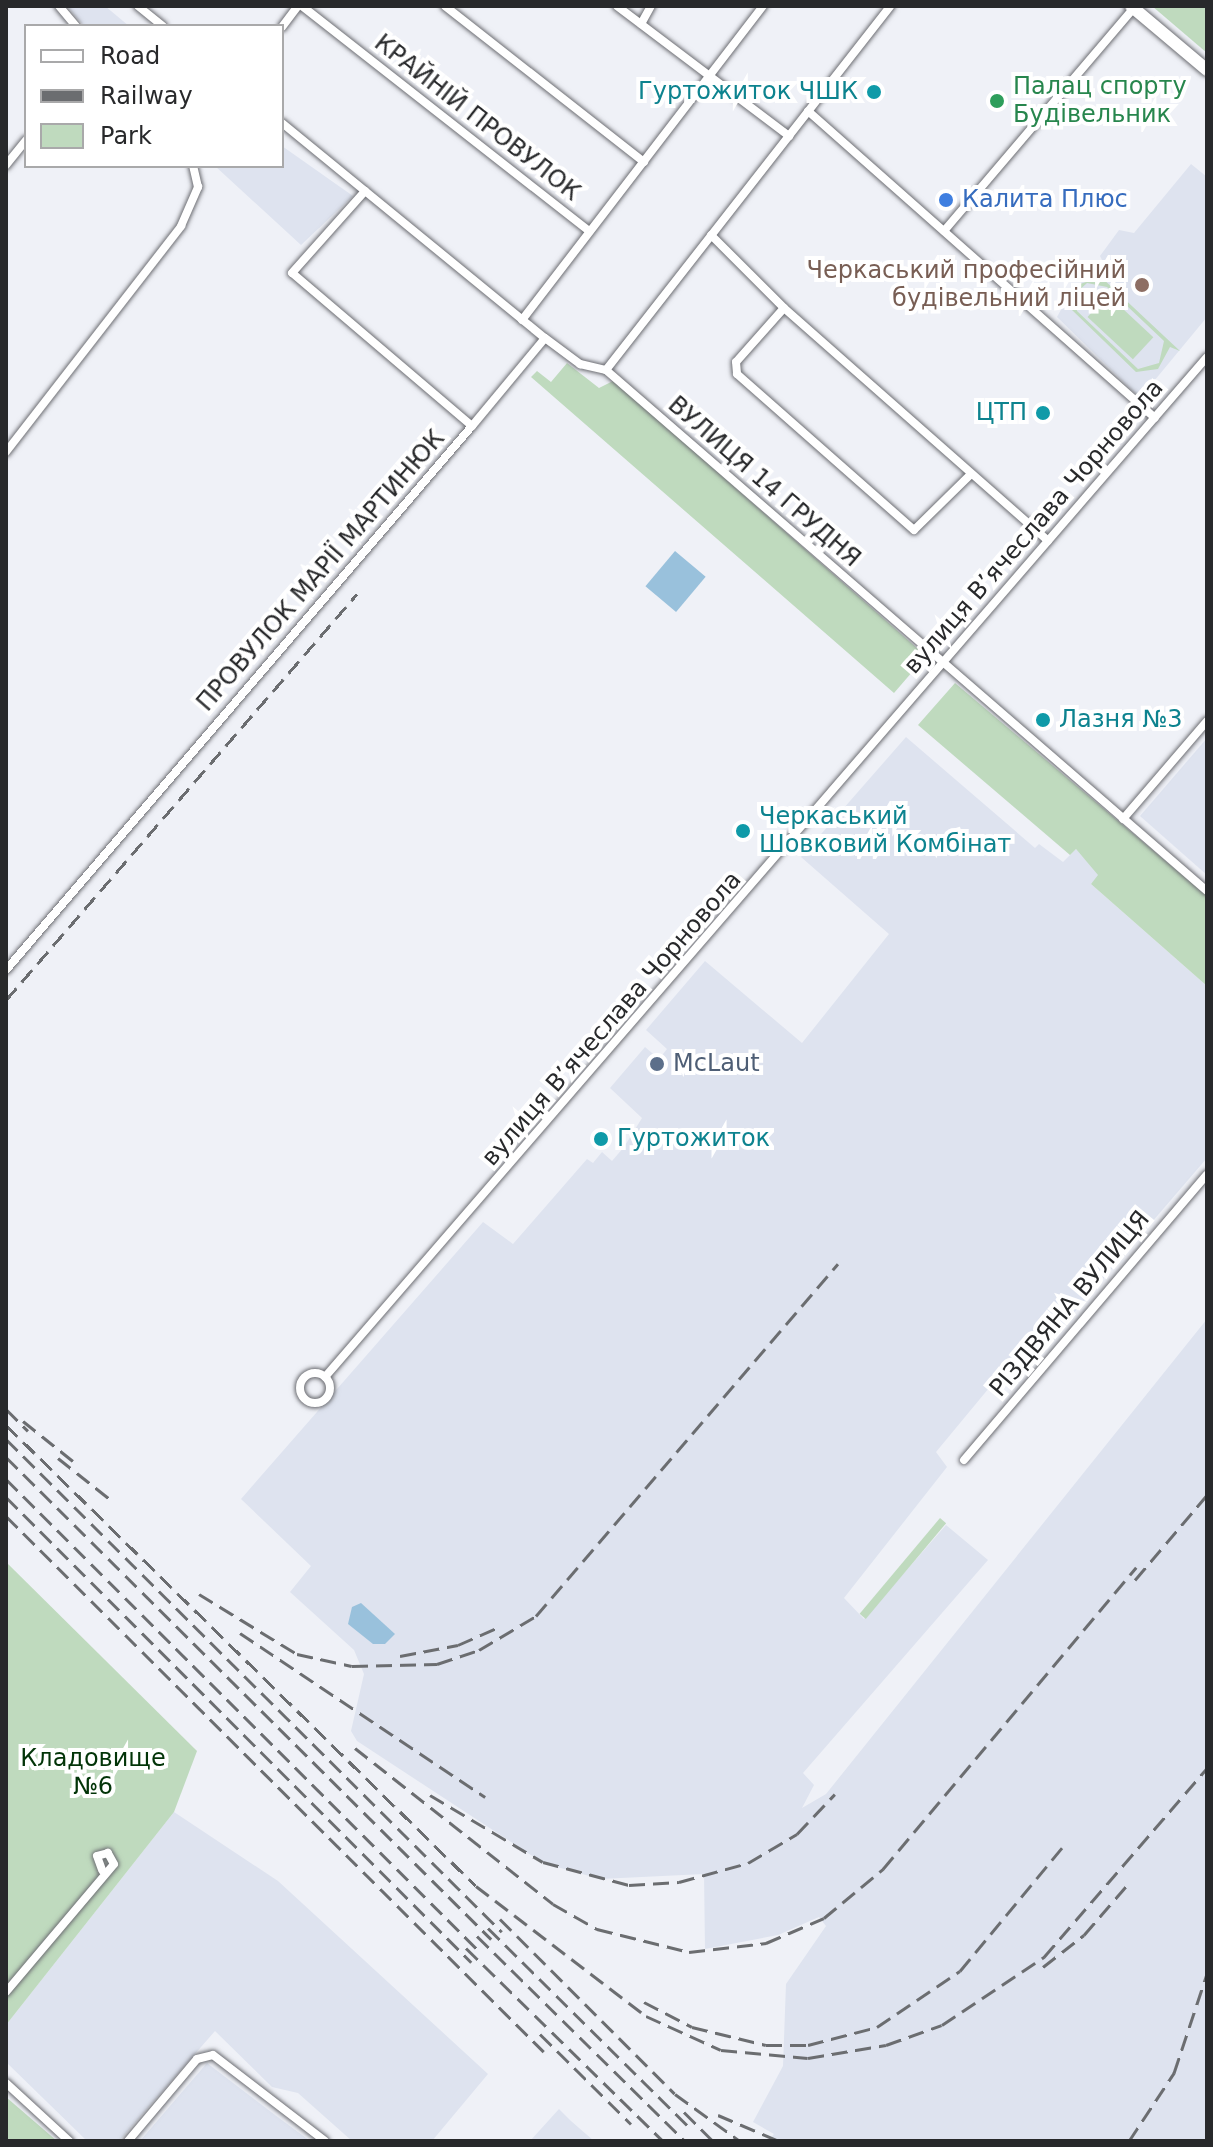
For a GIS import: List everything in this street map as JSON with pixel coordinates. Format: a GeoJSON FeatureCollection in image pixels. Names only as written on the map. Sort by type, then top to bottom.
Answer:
{"type":"FeatureCollection","features":[{"type":"Feature","properties":{"kind":"main road"},"geometry":{"type":"LineString","coordinates":[[1133,7],[1207,70]]}},
{"type":"Feature","properties":{"kind":"street"},"geometry":{"type":"LineString","coordinates":[[59,6],[74,24]]}},
{"type":"Feature","properties":{"kind":"street"},"geometry":{"type":"LineString","coordinates":[[138,6],[160,24]]}},
{"type":"Feature","properties":{"kind":"street"},"geometry":{"type":"LineString","coordinates":[[284,25],[300,6]]}},
{"type":"Feature","properties":{"kind":"street","name":"КРАЙНІЙ ПРОВУЛОК"},"geometry":{"type":"LineString","coordinates":[[300,6],[589,231]]}},
{"type":"Feature","properties":{"kind":"street"},"geometry":{"type":"LineString","coordinates":[[445,6],[644,162]]}},
{"type":"Feature","properties":{"kind":"street"},"geometry":{"type":"LineString","coordinates":[[617,6],[789,136]]}},
{"type":"Feature","properties":{"kind":"street"},"geometry":{"type":"LineString","coordinates":[[641,24],[651,6]]}},
{"type":"Feature","properties":{"kind":"street"},"geometry":{"type":"LineString","coordinates":[[522,320],[763,6]]}},
{"type":"Feature","properties":{"kind":"street"},"geometry":{"type":"LineString","coordinates":[[606,370],[890,6]]}},
{"type":"Feature","properties":{"kind":"street"},"geometry":{"type":"LineString","coordinates":[[944,231],[1133,7]]}},
{"type":"Feature","properties":{"kind":"street"},"geometry":{"type":"LineString","coordinates":[[808,111],[1155,418]]}},
{"type":"Feature","properties":{"kind":"street","name":"ВУЛИЦЯ 14 ГРУДНЯ"},"geometry":{"type":"LineString","coordinates":[[284,125],[545,338],[580,364],[606,370],[942,665],[1207,891]]}},
{"type":"Feature","properties":{"kind":"street"},"geometry":{"type":"LineString","coordinates":[[6,165],[24,142]]}},
{"type":"Feature","properties":{"kind":"street"},"geometry":{"type":"LineString","coordinates":[[6,452],[181,226],[198,187],[193,168]]}},
{"type":"Feature","properties":{"kind":"street","name":"ПРОВУЛОК МАРІЇ МАРТИНЮК"},"geometry":{"type":"LineString","coordinates":[[6,970],[472,426],[292,273],[365,191]]}},
{"type":"Feature","properties":{"kind":"street"},"geometry":{"type":"LineString","coordinates":[[711,235],[784,308],[1048,541]]}},
{"type":"Feature","properties":{"kind":"street"},"geometry":{"type":"LineString","coordinates":[[784,308],[736,362],[737,374],[914,530],[970,475]]}},
{"type":"Feature","properties":{"kind":"street"},"geometry":{"type":"LineString","coordinates":[[472,426],[545,338]]}},
{"type":"Feature","properties":{"kind":"street","name":"вулиця Вʼячеслава Чорновола"},"geometry":{"type":"LineString","coordinates":[[325,1377],[1207,357]]}},
{"type":"Feature","properties":{"kind":"street"},"geometry":{"type":"LineString","coordinates":[[1123,819],[1207,721]]}},
{"type":"Feature","properties":{"kind":"street","name":"РІЗДВЯНА ВУЛИЦЯ"},"geometry":{"type":"LineString","coordinates":[[964,1460],[1207,1174]]}},
{"type":"Feature","properties":{"kind":"street"},"geometry":{"type":"LineString","coordinates":[[6,1992],[102,1870]]}},
{"type":"Feature","properties":{"kind":"street"},"geometry":{"type":"LineString","coordinates":[[128,2141],[197,2059],[213,2055],[325,2141]]}},
{"type":"Feature","properties":{"kind":"street"},"geometry":{"type":"LineString","coordinates":[[6,2083],[69,2141]]}},
{"type":"Feature","properties":{"kind":"shaded area"},"geometry":{"type":"Polygon","coordinates":[[[67,6],[105,6],[127,24],[82,24],[67,6]]]}},
{"type":"Feature","properties":{"kind":"shaded area"},"geometry":{"type":"Polygon","coordinates":[[[284,147],[353,196],[301,245],[217,168],[284,168],[284,147]]]}},
{"type":"Feature","properties":{"kind":"shaded area","name":"Черкаський професійний будівельний ліцей"},"geometry":{"type":"Polygon","coordinates":[[[1191,164],[1207,177],[1207,317],[1140,398],[1057,317],[1071,291],[1104,264],[1100,256],[1119,230],[1134,233],[1191,164]]]}},
{"type":"Feature","properties":{"kind":"shaded area"},"geometry":{"type":"Polygon","coordinates":[[[906,737],[1035,848],[1039,844],[1063,862],[1076,849],[1099,875],[1091,884],[1207,986],[1207,1158],[1054,1336],[1038,1329],[936,1452],[947,1467],[844,1598],[864,1619],[946,1525],[988,1560],[803,1773],[814,1785],[802,1808],[826,1794],[1207,1319],[1207,2141],[768,2141],[774,2134],[753,2122],[783,2066],[786,1984],[826,1926],[819,1917],[778,1935],[705,1949],[704,1874],[600,1879],[543,1863],[357,1741],[351,1731],[364,1674],[354,1650],[290,1592],[311,1566],[241,1499],[483,1222],[513,1244],[587,1159],[593,1163],[602,1152],[612,1161],[642,1118],[610,1088],[645,1047],[659,1059],[667,1049],[646,1030],[705,961],[802,1043],[889,934],[801,857],[906,737]]]}},
{"type":"Feature","properties":{"kind":"shaded area"},"geometry":{"type":"Polygon","coordinates":[[[1207,738],[1207,875],[1140,816],[1207,738]]]}},
{"type":"Feature","properties":{"kind":"shaded area"},"geometry":{"type":"Polygon","coordinates":[[[174,1812],[278,1881],[488,2074],[432,2141],[352,2141],[298,2093],[272,2087],[215,2031],[119,2141],[87,2141],[6,2062],[6,2025],[174,1812]]]}},
{"type":"Feature","properties":{"kind":"shaded area"},"geometry":{"type":"Polygon","coordinates":[[[207,2063],[279,2118],[310,2141],[140,2141],[207,2063]]]}},
{"type":"Feature","properties":{"kind":"shaded area"},"geometry":{"type":"Polygon","coordinates":[[[559,2109],[571,2121],[594,2141],[530,2141],[559,2109]]]}},
{"type":"Feature","properties":{"kind":"green space"},"geometry":{"type":"Polygon","coordinates":[[[1152,6],[1207,6],[1207,53],[1152,6]]]}},
{"type":"Feature","properties":{"kind":"green space"},"geometry":{"type":"Polygon","coordinates":[[[1101,277],[1180,351],[1170,347],[1158,369],[1136,372],[1072,310],[1075,295],[1077,311],[1138,369],[1159,363],[1164,341],[1107,287],[1087,283],[1075,294],[1077,285],[1101,277]]]}},
{"type":"Feature","properties":{"kind":"green space"},"geometry":{"type":"Polygon","coordinates":[[[1108,295],[1153,337],[1133,359],[1088,317],[1108,295]]]}},
{"type":"Feature","properties":{"kind":"green space"},"geometry":{"type":"Polygon","coordinates":[[[567,363],[599,388],[613,381],[629,394],[926,656],[894,693],[531,377],[537,371],[551,382],[567,363]]]}},
{"type":"Feature","properties":{"kind":"green space"},"geometry":{"type":"Polygon","coordinates":[[[955,683],[1207,896],[1207,986],[1091,884],[1098,875],[1076,849],[1070,855],[918,725],[955,683]]]}},
{"type":"Feature","properties":{"kind":"green space"},"geometry":{"type":"Polygon","coordinates":[[[940,1518],[946,1523],[866,1619],[860,1614],[940,1518]]]}},
{"type":"Feature","properties":{"kind":"green space","name":"Кладовище №6"},"geometry":{"type":"Polygon","coordinates":[[[6,1562],[197,1751],[174,1812],[6,2025],[6,1562]]]}},
{"type":"Feature","properties":{"kind":"green space"},"geometry":{"type":"Polygon","coordinates":[[[6,2097],[57,2141],[6,2141],[6,2097]]]}},
{"type":"Feature","properties":{"kind":"water"},"geometry":{"type":"Polygon","coordinates":[[[675,551],[706,577],[676,612],[645,586],[675,551]]]}},
{"type":"Feature","properties":{"kind":"water"},"geometry":{"type":"Polygon","coordinates":[[[361,1603],[395,1634],[385,1644],[373,1644],[348,1624],[352,1607],[361,1603]]]}},
{"type":"Feature","properties":{"kind":"railway"},"geometry":{"type":"LineString","coordinates":[[6,1000],[357,594]]}},
{"type":"Feature","properties":{"kind":"railway"},"geometry":{"type":"LineString","coordinates":[[199,1594],[297,1654],[352,1666],[437,1664],[479,1650],[536,1616],[838,1264]]}},
{"type":"Feature","properties":{"kind":"railway"},"geometry":{"type":"LineString","coordinates":[[6,1409],[28,1431]]}},
{"type":"Feature","properties":{"kind":"railway"},"geometry":{"type":"LineString","coordinates":[[23,1421],[73,1461]]}},
{"type":"Feature","properties":{"kind":"railway"},"geometry":{"type":"LineString","coordinates":[[6,1425],[476,1886],[646,2016],[721,2050],[808,2058],[886,2045],[942,2025],[1044,1957],[1207,1768]]}},
{"type":"Feature","properties":{"kind":"railway"},"geometry":{"type":"LineString","coordinates":[[6,1439],[502,1932]]}},
{"type":"Feature","properties":{"kind":"railway"},"geometry":{"type":"LineString","coordinates":[[6,1457],[491,1939]]}},
{"type":"Feature","properties":{"kind":"railway"},"geometry":{"type":"LineString","coordinates":[[58,1458],[111,1500]]}},
{"type":"Feature","properties":{"kind":"railway"},"geometry":{"type":"LineString","coordinates":[[6,1479],[479,1951]]}},
{"type":"Feature","properties":{"kind":"railway"},"geometry":{"type":"LineString","coordinates":[[1135,1580],[1207,1495]]}},
{"type":"Feature","properties":{"kind":"railway"},"geometry":{"type":"LineString","coordinates":[[6,1497],[471,1962]]}},
{"type":"Feature","properties":{"kind":"railway"},"geometry":{"type":"LineString","coordinates":[[6,1516],[544,2052]]}},
{"type":"Feature","properties":{"kind":"railway"},"geometry":{"type":"LineString","coordinates":[[355,1748],[553,1904],[597,1929],[689,1952],[766,1943],[824,1918],[883,1869],[1136,1567]]}},
{"type":"Feature","properties":{"kind":"railway"},"geometry":{"type":"LineString","coordinates":[[400,1656],[458,1645],[499,1627]]}},
{"type":"Feature","properties":{"kind":"railway"},"geometry":{"type":"LineString","coordinates":[[240,1633],[485,1797]]}},
{"type":"Feature","properties":{"kind":"railway"},"geometry":{"type":"LineString","coordinates":[[430,1795],[543,1862],[629,1885],[679,1882],[748,1863],[797,1834],[835,1794]]}},
{"type":"Feature","properties":{"kind":"railway"},"geometry":{"type":"LineString","coordinates":[[644,2002],[692,2027],[766,2045],[808,2045],[877,2027],[960,1971],[1066,1843]]}},
{"type":"Feature","properties":{"kind":"railway"},"geometry":{"type":"LineString","coordinates":[[1043,1967],[1084,1935],[1129,1883]]}},
{"type":"Feature","properties":{"kind":"railway"},"geometry":{"type":"LineString","coordinates":[[500,1919],[675,2094],[740,2141]]}},
{"type":"Feature","properties":{"kind":"railway"},"geometry":{"type":"LineString","coordinates":[[488,1928],[687,2125]]}},
{"type":"Feature","properties":{"kind":"railway"},"geometry":{"type":"LineString","coordinates":[[477,1936],[685,2141]]}},
{"type":"Feature","properties":{"kind":"railway"},"geometry":{"type":"LineString","coordinates":[[466,1948],[663,2141]]}},
{"type":"Feature","properties":{"kind":"railway"},"geometry":{"type":"LineString","coordinates":[[1129,2141],[1174,2073],[1207,1974]]}},
{"type":"Feature","properties":{"kind":"railway"},"geometry":{"type":"LineString","coordinates":[[540,2034],[631,2124]]}},
{"type":"Feature","properties":{"kind":"railway"},"geometry":{"type":"LineString","coordinates":[[684,2112],[713,2141]]}},
{"type":"Feature","properties":{"kind":"railway"},"geometry":{"type":"LineString","coordinates":[[718,2115],[779,2141]]}},
{"type":"Feature","properties":{"kind":"place","name":"Гуртожиток ЧШК"},"geometry":{"type":"Point","coordinates":[874,92]}},
{"type":"Feature","properties":{"kind":"place","name":"Палац спорту Будівельник"},"geometry":{"type":"Point","coordinates":[997,101]}},
{"type":"Feature","properties":{"kind":"place","name":"Калита Плюс"},"geometry":{"type":"Point","coordinates":[946,200]}},
{"type":"Feature","properties":{"kind":"place","name":"Черкаський професійний будівельний ліцей"},"geometry":{"type":"Point","coordinates":[1142,285]}},
{"type":"Feature","properties":{"kind":"place","name":"ЦТП"},"geometry":{"type":"Point","coordinates":[1043,413]}},
{"type":"Feature","properties":{"kind":"place","name":"Лазня №3"},"geometry":{"type":"Point","coordinates":[1043,720]}},
{"type":"Feature","properties":{"kind":"place","name":"Черкаський Шовковий Комбінат"},"geometry":{"type":"Point","coordinates":[743,831]}},
{"type":"Feature","properties":{"kind":"place","name":"McLaut"},"geometry":{"type":"Point","coordinates":[657,1064]}},
{"type":"Feature","properties":{"kind":"place","name":"Гуртожиток"},"geometry":{"type":"Point","coordinates":[601,1139]}}]}
